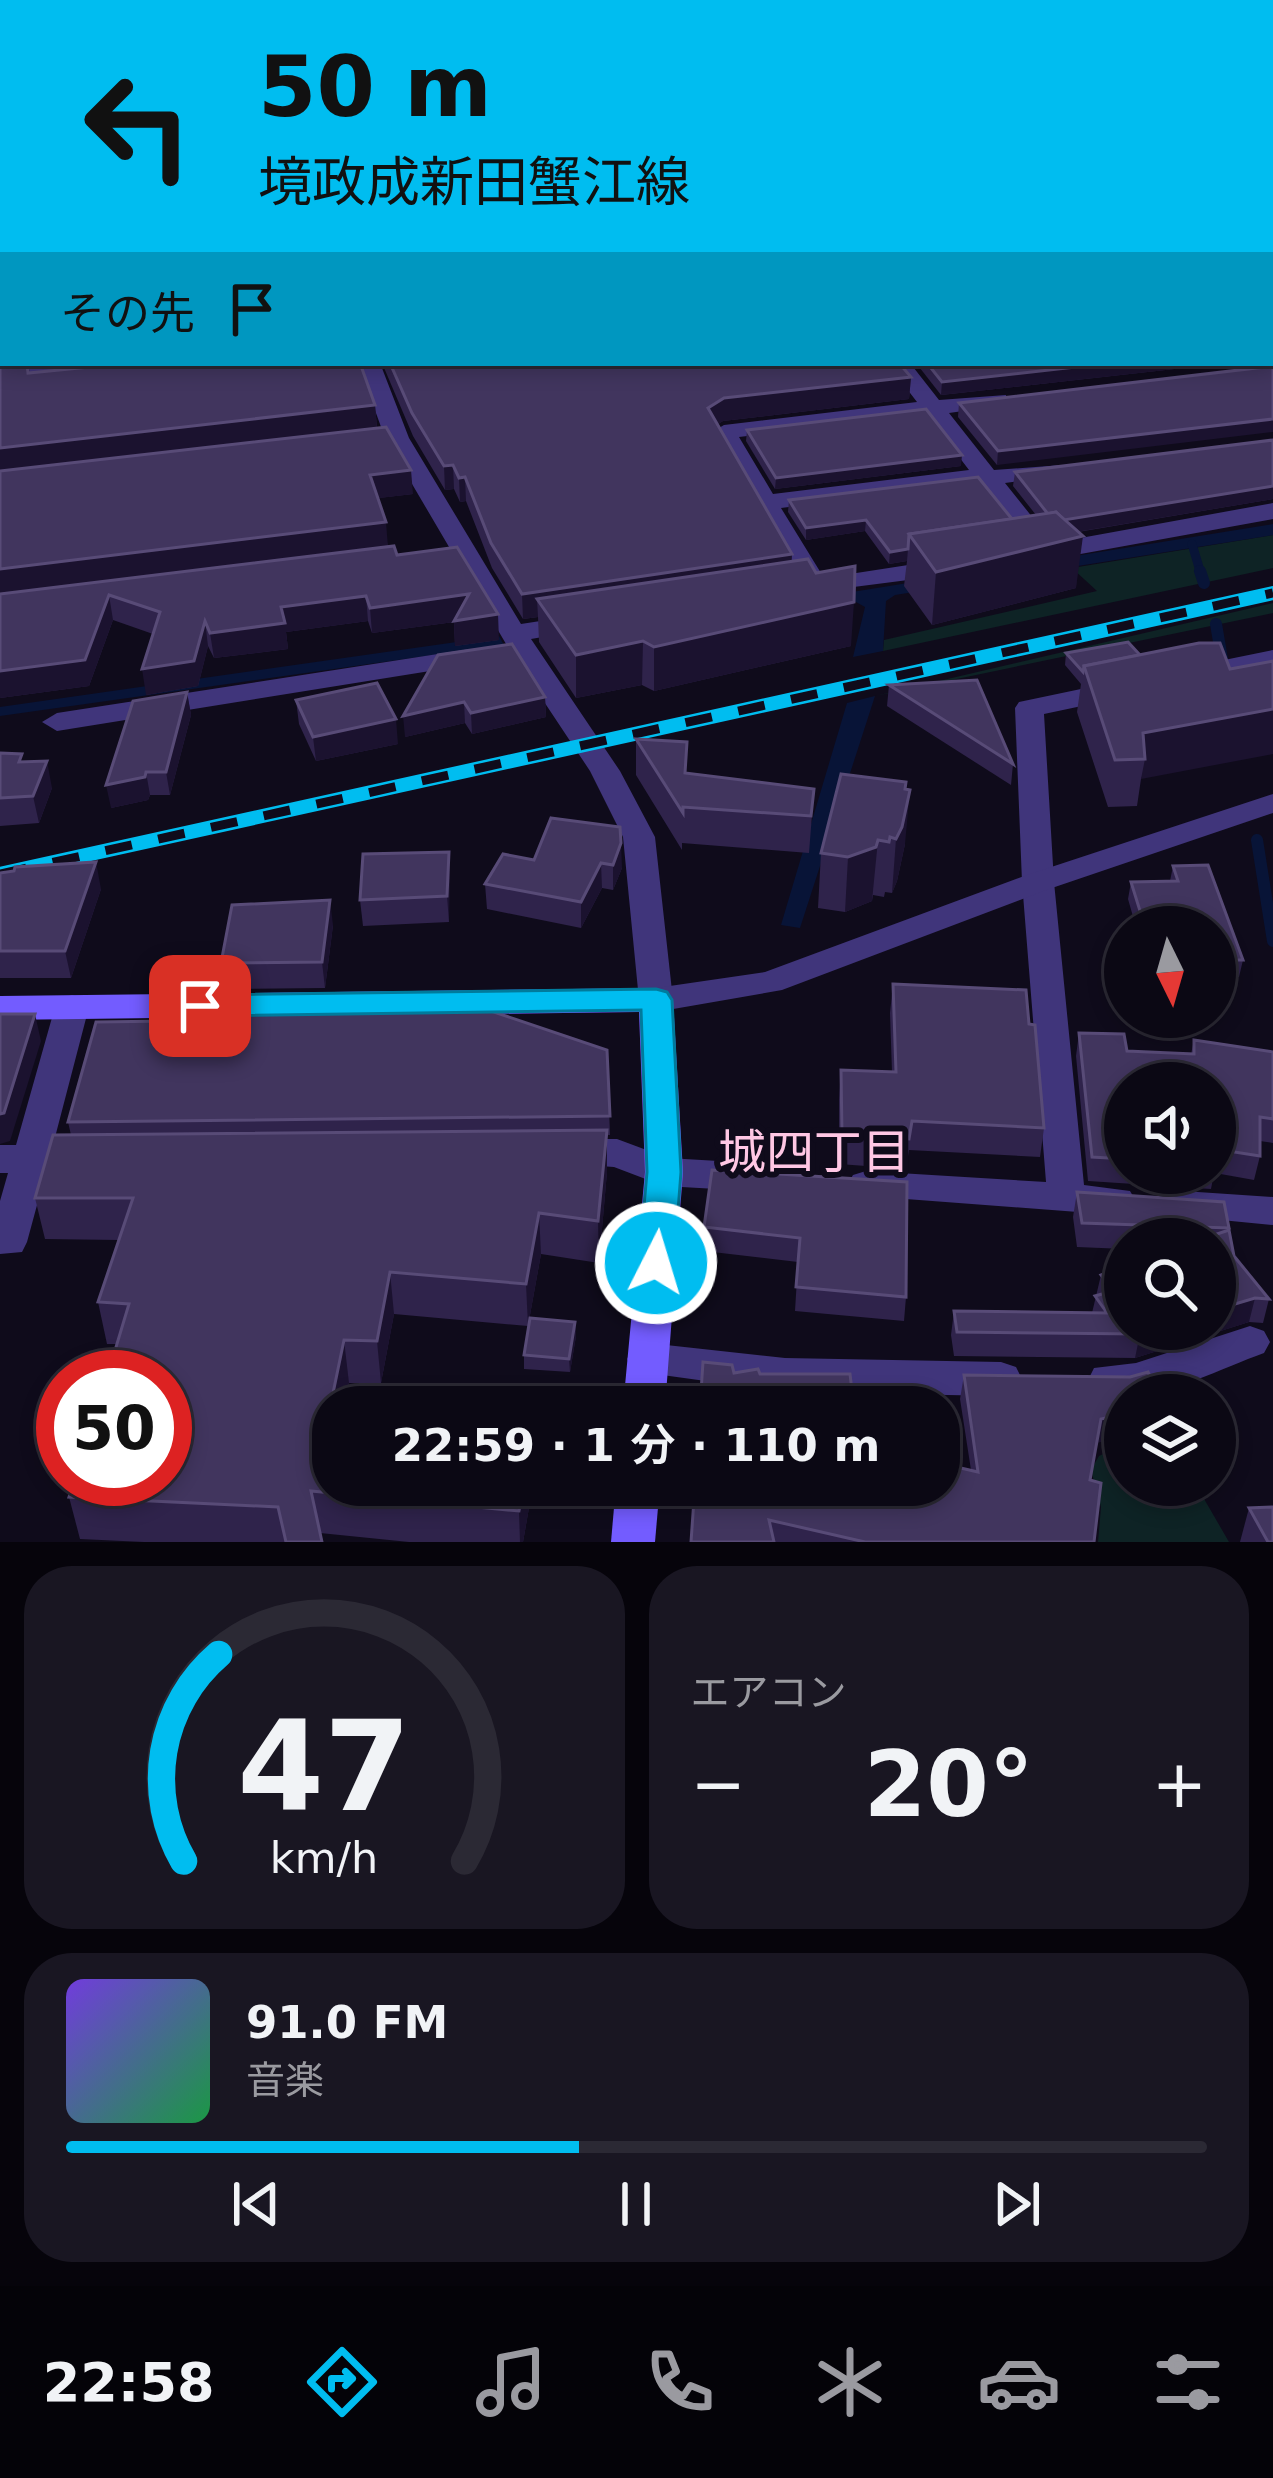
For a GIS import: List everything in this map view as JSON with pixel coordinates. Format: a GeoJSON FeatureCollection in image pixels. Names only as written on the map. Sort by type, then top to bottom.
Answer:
{"type":"FeatureCollection","features":[{"type":"Feature","properties":{"kind":"main road"},"geometry":{"type":"LineString","coordinates":[[0,1008],[656,1000],[664,1172],[646,1386]]}},
{"type":"Feature","properties":{"kind":"main road"},"geometry":{"type":"LineString","coordinates":[[633,1542],[636,1506]]}},
{"type":"Feature","properties":{"kind":"street"},"geometry":{"type":"LineString","coordinates":[[0,372],[91,366]]}},
{"type":"Feature","properties":{"kind":"street"},"geometry":{"type":"LineString","coordinates":[[370,366],[385,439],[454,552],[605,771],[639,837],[656,1000],[770,982],[1038,882],[1273,802]]}},
{"type":"Feature","properties":{"kind":"street"},"geometry":{"type":"LineString","coordinates":[[900,366],[987,476],[1035,554],[1273,511]]}},
{"type":"Feature","properties":{"kind":"street"},"geometry":{"type":"LineString","coordinates":[[977,563],[805,589],[766,502],[724,432],[1024,397]]}},
{"type":"Feature","properties":{"kind":"street"},"geometry":{"type":"LineString","coordinates":[[766,502],[1083,466]]}},
{"type":"Feature","properties":{"kind":"street"},"geometry":{"type":"LineString","coordinates":[[58,722],[519,641],[607,619]]}},
{"type":"Feature","properties":{"kind":"street"},"geometry":{"type":"LineString","coordinates":[[1066,1197],[1038,882],[1029,709],[1273,658]]}},
{"type":"Feature","properties":{"kind":"street"},"geometry":{"type":"LineString","coordinates":[[8,1242],[17,1158],[72,1007]]}},
{"type":"Feature","properties":{"kind":"street"},"geometry":{"type":"LineString","coordinates":[[524,1154],[617,1153],[664,1172],[783,1179]]}},
{"type":"Feature","properties":{"kind":"street"},"geometry":{"type":"LineString","coordinates":[[17,1158],[127,1157]]}},
{"type":"Feature","properties":{"kind":"street"},"geometry":{"type":"LineString","coordinates":[[827,1182],[1273,1210]]}},
{"type":"Feature","properties":{"kind":"street"},"geometry":{"type":"LineString","coordinates":[[648,1359],[785,1375],[1136,1381],[1250,1342]]}},
{"type":"Feature","properties":{"kind":"green space"},"geometry":{"type":"Polygon","coordinates":[[[1273,535],[1273,568],[883,651],[884,640],[1097,591],[1072,568],[1273,535]]]}},
{"type":"Feature","properties":{"kind":"green space"},"geometry":{"type":"Polygon","coordinates":[[[1273,603],[1273,613],[875,696],[1273,603]]]}},
{"type":"Feature","properties":{"kind":"green space"},"geometry":{"type":"Polygon","coordinates":[[[1104,1454],[1104,1506],[1208,1506],[1229,1542],[1098,1542],[1101,1507],[1091,1470],[1104,1454]]]}},
{"type":"Feature","properties":{"kind":"water"},"geometry":{"type":"Polygon","coordinates":[[[1273,524],[1273,535],[895,595],[886,601],[883,651],[853,657],[865,607],[856,602],[626,635],[623,629],[1273,524]]]}},
{"type":"Feature","properties":{"kind":"water"},"geometry":{"type":"Polygon","coordinates":[[[499,636],[504,645],[0,716],[0,707],[499,636]]]}},
{"type":"Feature","properties":{"kind":"water"},"geometry":{"type":"Polygon","coordinates":[[[875,696],[800,928],[781,925],[847,703],[875,696]]]}},
{"type":"Feature","properties":{"kind":"building"},"geometry":{"type":"Polygon","coordinates":[[[0,366],[27,366],[28,373],[101,366],[361,366],[375,405],[0,448],[0,366]]]}},
{"type":"Feature","properties":{"kind":"building"},"geometry":{"type":"Polygon","coordinates":[[[391,366],[902,366],[911,377],[724,398],[708,408],[792,554],[522,594],[491,543],[465,477],[459,478],[453,465],[444,466],[412,413],[391,366]]]}},
{"type":"Feature","properties":{"kind":"building"},"geometry":{"type":"Polygon","coordinates":[[[929,366],[1084,366],[942,382],[929,366]]]}},
{"type":"Feature","properties":{"kind":"building"},"geometry":{"type":"Polygon","coordinates":[[[1273,366],[1273,419],[998,451],[959,403],[1273,366]]]}},
{"type":"Feature","properties":{"kind":"building"},"geometry":{"type":"Polygon","coordinates":[[[926,409],[962,455],[776,478],[747,430],[926,409]]]}},
{"type":"Feature","properties":{"kind":"building"},"geometry":{"type":"Polygon","coordinates":[[[386,427],[411,470],[370,475],[386,522],[0,569],[0,471],[386,427]]]}},
{"type":"Feature","properties":{"kind":"building"},"geometry":{"type":"Polygon","coordinates":[[[1273,440],[1273,486],[1064,520],[1056,512],[1048,514],[1015,472],[1273,440]]]}},
{"type":"Feature","properties":{"kind":"building"},"geometry":{"type":"Polygon","coordinates":[[[978,477],[1012,519],[909,534],[908,549],[890,552],[866,520],[806,528],[789,500],[978,477]]]}},
{"type":"Feature","properties":{"kind":"building"},"geometry":{"type":"Polygon","coordinates":[[[1056,512],[1083,536],[936,572],[909,534],[1056,512]]]}},
{"type":"Feature","properties":{"kind":"building"},"geometry":{"type":"Polygon","coordinates":[[[394,546],[397,555],[457,547],[498,614],[454,621],[469,594],[370,608],[366,596],[281,607],[285,623],[210,633],[205,621],[194,661],[142,669],[160,612],[109,595],[85,660],[0,671],[0,594],[394,546]]]}},
{"type":"Feature","properties":{"kind":"building"},"geometry":{"type":"Polygon","coordinates":[[[808,559],[816,573],[855,566],[854,602],[654,647],[643,641],[576,655],[537,599],[808,559]]]}},
{"type":"Feature","properties":{"kind":"building"},"geometry":{"type":"Polygon","coordinates":[[[1128,642],[1140,655],[1084,666],[1083,672],[1066,653],[1128,642]]]}},
{"type":"Feature","properties":{"kind":"building"},"geometry":{"type":"Polygon","coordinates":[[[1220,643],[1230,669],[1273,661],[1273,709],[1143,733],[1145,759],[1115,760],[1084,666],[1220,643]]]}},
{"type":"Feature","properties":{"kind":"building"},"geometry":{"type":"Polygon","coordinates":[[[512,644],[545,697],[471,713],[464,702],[403,716],[438,655],[512,644]]]}},
{"type":"Feature","properties":{"kind":"building"},"geometry":{"type":"Polygon","coordinates":[[[977,680],[1013,764],[889,685],[977,680]]]}},
{"type":"Feature","properties":{"kind":"building"},"geometry":{"type":"Polygon","coordinates":[[[377,683],[396,719],[313,737],[296,700],[377,683]]]}},
{"type":"Feature","properties":{"kind":"building"},"geometry":{"type":"Polygon","coordinates":[[[187,692],[166,772],[146,772],[145,777],[106,785],[133,701],[187,692]]]}},
{"type":"Feature","properties":{"kind":"building"},"geometry":{"type":"Polygon","coordinates":[[[636,739],[687,742],[685,773],[814,789],[811,816],[683,807],[683,813],[636,739]]]}},
{"type":"Feature","properties":{"kind":"building"},"geometry":{"type":"Polygon","coordinates":[[[0,753],[22,754],[19,762],[47,761],[33,796],[0,798],[0,753]]]}},
{"type":"Feature","properties":{"kind":"building"},"geometry":{"type":"Polygon","coordinates":[[[841,774],[906,782],[905,789],[910,790],[896,839],[878,840],[876,847],[848,857],[821,853],[841,774]]]}},
{"type":"Feature","properties":{"kind":"building"},"geometry":{"type":"Polygon","coordinates":[[[551,818],[620,827],[621,843],[613,865],[601,863],[581,902],[485,884],[503,854],[534,860],[551,818]]]}},
{"type":"Feature","properties":{"kind":"building"},"geometry":{"type":"Polygon","coordinates":[[[449,852],[447,896],[360,900],[363,854],[449,852]]]}},
{"type":"Feature","properties":{"kind":"building"},"geometry":{"type":"Polygon","coordinates":[[[96,862],[65,951],[0,951],[0,873],[15,867],[96,862]]]}},
{"type":"Feature","properties":{"kind":"building"},"geometry":{"type":"Polygon","coordinates":[[[1208,865],[1223,906],[1138,906],[1131,882],[1178,881],[1173,866],[1208,865]]]}},
{"type":"Feature","properties":{"kind":"building"},"geometry":{"type":"Polygon","coordinates":[[[330,900],[322,962],[221,963],[232,905],[330,900]]]}},
{"type":"Feature","properties":{"kind":"building"},"geometry":{"type":"Polygon","coordinates":[[[893,984],[1026,990],[1029,1024],[1035,1025],[1044,1128],[912,1121],[909,1139],[842,1135],[841,1070],[896,1072],[893,984]]]}},
{"type":"Feature","properties":{"kind":"building"},"geometry":{"type":"Polygon","coordinates":[[[217,1004],[329,1004],[329,1010],[476,1006],[607,1050],[610,1116],[68,1122],[96,1022],[170,1021],[176,1010],[216,1009],[217,1004]]]}},
{"type":"Feature","properties":{"kind":"building"},"geometry":{"type":"Polygon","coordinates":[[[0,1014],[35,1014],[0,1114],[0,1014]]]}},
{"type":"Feature","properties":{"kind":"building"},"geometry":{"type":"Polygon","coordinates":[[[1079,1033],[1125,1038],[1127,1051],[1194,1054],[1194,1040],[1273,1052],[1273,1119],[1260,1117],[1260,1156],[1236,1152],[1236,1062],[1104,1062],[1104,1158],[1092,1157],[1079,1033]]]}},
{"type":"Feature","properties":{"kind":"building"},"geometry":{"type":"Polygon","coordinates":[[[607,1130],[598,1221],[539,1213],[526,1284],[390,1272],[377,1341],[344,1340],[335,1386],[312,1386],[311,1491],[322,1542],[286,1542],[278,1507],[192,1503],[192,1350],[115,1350],[129,1304],[98,1302],[133,1198],[35,1198],[53,1135],[607,1130]]]}},
{"type":"Feature","properties":{"kind":"building"},"geometry":{"type":"Polygon","coordinates":[[[712,1170],[907,1182],[906,1297],[796,1287],[800,1238],[704,1227],[712,1170]]]}},
{"type":"Feature","properties":{"kind":"building"},"geometry":{"type":"Polygon","coordinates":[[[1077,1192],[1224,1202],[1227,1218],[1104,1218],[1104,1224],[1082,1223],[1077,1192]]]}},
{"type":"Feature","properties":{"kind":"building"},"geometry":{"type":"Polygon","coordinates":[[[1236,1258],[1269,1299],[1236,1304],[1236,1258]]]}},
{"type":"Feature","properties":{"kind":"building"},"geometry":{"type":"Polygon","coordinates":[[[954,1311],[1104,1313],[1104,1334],[957,1332],[954,1311]]]}},
{"type":"Feature","properties":{"kind":"building"},"geometry":{"type":"Polygon","coordinates":[[[530,1318],[575,1322],[569,1359],[524,1355],[530,1318]]]}},
{"type":"Feature","properties":{"kind":"building"},"geometry":{"type":"Polygon","coordinates":[[[703,1362],[732,1365],[734,1373],[758,1369],[760,1374],[850,1374],[851,1386],[701,1386],[703,1362]]]}},
{"type":"Feature","properties":{"kind":"building"},"geometry":{"type":"Polygon","coordinates":[[[964,1375],[1104,1377],[1104,1418],[1090,1480],[1101,1483],[1094,1542],[865,1542],[769,1520],[774,1542],[691,1542],[694,1506],[960,1506],[960,1468],[978,1472],[964,1375]]]}},
{"type":"Feature","properties":{"kind":"building"},"geometry":{"type":"Polygon","coordinates":[[[467,1506],[520,1506],[519,1511],[467,1506]]]}},
{"type":"Feature","properties":{"kind":"building"},"geometry":{"type":"Polygon","coordinates":[[[1273,1507],[1273,1542],[1268,1542],[1249,1508],[1273,1507]]]}},
{"type":"Feature","properties":{"kind":"waterway"},"geometry":{"type":"LineString","coordinates":[[1192,544],[1201,574]]}},
{"type":"Feature","properties":{"kind":"waterway"},"geometry":{"type":"LineString","coordinates":[[1201,574],[1204,583]]}},
{"type":"Feature","properties":{"kind":"waterway"},"geometry":{"type":"LineString","coordinates":[[1216,624],[1222,659]]}},
{"type":"Feature","properties":{"kind":"waterway"},"geometry":{"type":"LineString","coordinates":[[1257,840],[1273,941]]}},
{"type":"Feature","properties":{"kind":"railway"},"geometry":{"type":"LineString","coordinates":[[0,874],[1273,593]]}},
{"type":"Feature","properties":{"kind":"district","name":"城四丁目"},"geometry":{"type":"Point","coordinates":[814,1152]}},
{"type":"Feature","properties":{"kind":"route"},"geometry":{"type":"LineString","coordinates":[[200,1006],[656,1000],[664,1172],[656,1263]]}}]}
